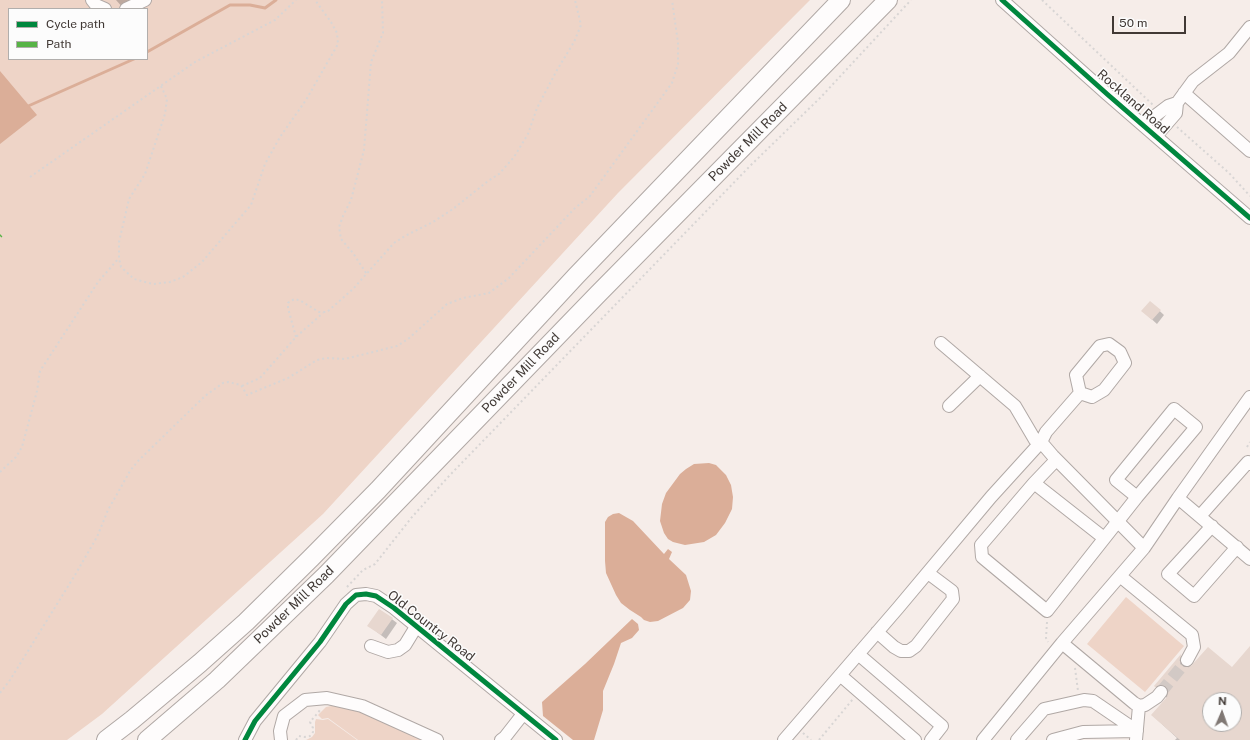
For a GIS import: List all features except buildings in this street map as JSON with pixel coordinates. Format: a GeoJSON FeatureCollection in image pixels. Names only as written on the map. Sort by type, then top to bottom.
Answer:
{"type":"FeatureCollection","features":[{"type":"Feature","properties":{"kind":"highway","name":"Powder Mill Road"},"geometry":{"type":"LineString","coordinates":[[106,740],[177,682],[246,622],[317,552],[378,490],[582,271],[841,0]]}},
{"type":"Feature","properties":{"kind":"highway","name":"Powder Mill Road"},"geometry":{"type":"LineString","coordinates":[[148,740],[217,680],[326,575],[603,288],[888,0]]}},
{"type":"Feature","properties":{"kind":"street"},"geometry":{"type":"LineString","coordinates":[[128,8],[145,0]]}},
{"type":"Feature","properties":{"kind":"street","name":"Rockland Road"},"geometry":{"type":"LineString","coordinates":[[1002,0],[1250,218]]}},
{"type":"Feature","properties":{"kind":"street"},"geometry":{"type":"LineString","coordinates":[[1156,136],[1176,113],[1177,103],[1193,81],[1229,53],[1250,27]]}},
{"type":"Feature","properties":{"kind":"street"},"geometry":{"type":"LineString","coordinates":[[1184,93],[1250,151]]}},
{"type":"Feature","properties":{"kind":"street"},"geometry":{"type":"LineString","coordinates":[[1143,125],[1168,106],[1177,103]]}},
{"type":"Feature","properties":{"kind":"street"},"geometry":{"type":"LineString","coordinates":[[941,343],[1015,406],[1035,440],[1041,442],[1056,460],[1144,548]]}},
{"type":"Feature","properties":{"kind":"street"},"geometry":{"type":"LineString","coordinates":[[1109,344],[1120,352],[1125,363],[1104,390],[1092,397],[1080,393],[1076,375],[1100,346],[1109,344]]}},
{"type":"Feature","properties":{"kind":"street"},"geometry":{"type":"LineString","coordinates":[[949,406],[980,376]]}},
{"type":"Feature","properties":{"kind":"street"},"geometry":{"type":"LineString","coordinates":[[784,740],[928,573],[991,497],[1041,442],[1046,432],[1080,393]]}},
{"type":"Feature","properties":{"kind":"street"},"geometry":{"type":"LineString","coordinates":[[983,740],[1056,645],[1144,548],[1250,397]]}},
{"type":"Feature","properties":{"kind":"street"},"geometry":{"type":"LineString","coordinates":[[1056,460],[1034,483],[981,545],[982,557],[1047,611],[1137,497],[1196,427],[1174,409],[1116,480],[1137,497]]}},
{"type":"Feature","properties":{"kind":"street"},"geometry":{"type":"LineString","coordinates":[[1200,516],[1248,462],[1250,464]]}},
{"type":"Feature","properties":{"kind":"street"},"geometry":{"type":"LineString","coordinates":[[1034,483],[1104,538]]}},
{"type":"Feature","properties":{"kind":"street"},"geometry":{"type":"LineString","coordinates":[[1178,498],[1250,559]]}},
{"type":"Feature","properties":{"kind":"street"},"geometry":{"type":"LineString","coordinates":[[1212,526],[1168,574],[1194,596],[1237,547]]}},
{"type":"Feature","properties":{"kind":"street"},"geometry":{"type":"LineString","coordinates":[[877,632],[894,647],[901,651],[909,650],[916,646],[953,599],[952,591],[928,573]]}},
{"type":"Feature","properties":{"kind":"street"},"geometry":{"type":"LineString","coordinates":[[1120,576],[1192,635],[1194,647],[1187,660]]}},
{"type":"Feature","properties":{"kind":"street","name":"Old Country Road"},"geometry":{"type":"LineString","coordinates":[[245,740],[255,721],[320,642],[346,604],[356,595],[366,594],[376,596],[394,608],[556,740]]}},
{"type":"Feature","properties":{"kind":"street"},"geometry":{"type":"LineString","coordinates":[[371,646],[388,652],[398,650],[405,645],[416,627]]}},
{"type":"Feature","properties":{"kind":"street"},"geometry":{"type":"LineString","coordinates":[[1056,645],[1139,706],[1150,703],[1161,692]]}},
{"type":"Feature","properties":{"kind":"street"},"geometry":{"type":"LineString","coordinates":[[858,654],[942,726],[931,740]]}},
{"type":"Feature","properties":{"kind":"street"},"geometry":{"type":"LineString","coordinates":[[840,675],[915,740]]}},
{"type":"Feature","properties":{"kind":"street"},"geometry":{"type":"LineString","coordinates":[[281,740],[280,731],[284,716],[305,700],[327,698],[362,706],[437,740]]}},
{"type":"Feature","properties":{"kind":"street"},"geometry":{"type":"LineString","coordinates":[[1017,740],[1044,709],[1084,700],[1093,701],[1136,736]]}},
{"type":"Feature","properties":{"kind":"street"},"geometry":{"type":"LineString","coordinates":[[1136,736],[1139,706]]}},
{"type":"Feature","properties":{"kind":"street"},"geometry":{"type":"LineString","coordinates":[[501,740],[523,714]]}},
{"type":"Feature","properties":{"kind":"street"},"geometry":{"type":"LineString","coordinates":[[1053,740],[1083,732],[1136,736]]}},
{"type":"Feature","properties":{"kind":"path"},"geometry":{"type":"LineString","coordinates":[[30,177],[195,62],[275,20],[296,0]]}},
{"type":"Feature","properties":{"kind":"path"},"geometry":{"type":"LineString","coordinates":[[161,86],[167,99],[165,114],[145,174],[129,199],[119,242],[119,258],[121,267],[134,280],[153,284],[170,282],[183,277],[202,262],[251,205],[269,157],[280,137],[306,100],[338,44],[337,33],[315,0]]}},
{"type":"Feature","properties":{"kind":"path"},"geometry":{"type":"LineString","coordinates":[[366,273],[353,253],[341,239],[339,227],[342,216],[351,200],[364,150],[371,62],[383,33],[382,0]]}},
{"type":"Feature","properties":{"kind":"path"},"geometry":{"type":"LineString","coordinates":[[242,386],[260,378],[296,337],[353,289],[394,243],[433,222],[452,209],[499,174],[514,157],[528,134],[537,108],[546,90],[574,42],[581,26],[575,0]]}},
{"type":"Feature","properties":{"kind":"path"},"geometry":{"type":"LineString","coordinates":[[0,693],[10,680],[75,576],[97,537],[108,510],[130,471],[138,461],[205,396],[223,383],[228,382],[241,385],[247,395],[288,378],[317,360],[326,358],[345,359],[397,346],[408,339],[447,304],[463,298],[489,293],[509,278],[574,208],[590,196],[672,83],[678,64],[678,43],[672,0]]}},
{"type":"Feature","properties":{"kind":"path"},"geometry":{"type":"LineString","coordinates":[[347,588],[363,570],[375,564],[412,517],[449,476],[751,165],[821,97],[911,0]]}},
{"type":"Feature","properties":{"kind":"path"},"geometry":{"type":"LineString","coordinates":[[1042,0],[1161,112]]}},
{"type":"Feature","properties":{"kind":"path"},"geometry":{"type":"LineString","coordinates":[[1170,120],[1229,173],[1250,196]]}},
{"type":"Feature","properties":{"kind":"path"},"geometry":{"type":"LineString","coordinates":[[0,472],[16,457],[22,448],[37,391],[40,371],[98,282],[119,258]]}},
{"type":"Feature","properties":{"kind":"path"},"geometry":{"type":"LineString","coordinates":[[296,337],[288,308],[288,303],[290,301],[295,299],[319,312],[324,312]]}},
{"type":"Feature","properties":{"kind":"path"},"geometry":{"type":"LineString","coordinates":[[1247,447],[1250,442]]}},
{"type":"Feature","properties":{"kind":"path"},"geometry":{"type":"LineString","coordinates":[[1047,611],[1046,638],[1056,645]]}},
{"type":"Feature","properties":{"kind":"path"},"geometry":{"type":"LineString","coordinates":[[1075,662],[1079,696]]}},
{"type":"Feature","properties":{"kind":"path"},"geometry":{"type":"LineString","coordinates":[[819,740],[859,692]]}},
{"type":"Feature","properties":{"kind":"path"},"geometry":{"type":"LineString","coordinates":[[296,740],[299,736],[304,738],[310,736],[313,732],[310,722],[324,705],[333,700]]}},
{"type":"Feature","properties":{"kind":"shaded area"},"geometry":{"type":"Polygon","coordinates":[[[0,0],[810,0],[618,193],[323,514],[102,714],[67,740],[0,740],[0,0]]]}},
{"type":"Feature","properties":{"kind":"shaded area"},"geometry":{"type":"Polygon","coordinates":[[[0,71],[37,115],[0,144],[0,71]]]}},
{"type":"Feature","properties":{"kind":"shaded area"},"geometry":{"type":"Polygon","coordinates":[[[709,463],[716,465],[726,475],[731,485],[733,497],[732,509],[725,523],[716,535],[704,542],[685,545],[673,542],[668,539],[664,533],[660,521],[662,504],[666,493],[680,474],[686,469],[694,464],[709,463]]]}},
{"type":"Feature","properties":{"kind":"shaded area"},"geometry":{"type":"Polygon","coordinates":[[[619,513],[633,521],[664,554],[668,549],[672,552],[669,559],[686,575],[691,591],[690,600],[683,608],[658,621],[650,622],[644,620],[621,603],[606,573],[605,522],[608,517],[619,513]]]}},
{"type":"Feature","properties":{"kind":"shaded area"},"geometry":{"type":"Polygon","coordinates":[[[1126,597],[1184,646],[1145,692],[1087,644],[1126,597]]]}},
{"type":"Feature","properties":{"kind":"shaded area"},"geometry":{"type":"Polygon","coordinates":[[[632,619],[638,624],[639,630],[632,638],[621,643],[603,691],[603,710],[594,740],[573,740],[543,716],[542,702],[585,664],[632,619]]]}},
{"type":"Feature","properties":{"kind":"shaded area"},"geometry":{"type":"Polygon","coordinates":[[[341,704],[362,709],[431,740],[358,740],[328,718],[322,719],[318,715],[326,707],[341,704]]]}},
{"type":"Feature","properties":{"kind":"shaded area"},"geometry":{"type":"Polygon","coordinates":[[[316,719],[328,719],[357,740],[306,740],[312,737],[315,733],[316,719]]]}},
{"type":"Feature","properties":{"kind":"waterway"},"geometry":{"type":"LineString","coordinates":[[148,51],[230,5],[250,5],[265,8],[276,0]]}},
{"type":"Feature","properties":{"kind":"waterway"},"geometry":{"type":"LineString","coordinates":[[26,107],[132,60]]}},
{"type":"Feature","properties":{"kind":"tunnel"},"geometry":{"type":"LineString","coordinates":[[1161,692],[1187,660]]}},
{"type":"Feature","properties":{"kind":"cycle path"},"geometry":{"type":"LineString","coordinates":[[1002,0],[1107,94],[1250,218]]}},
{"type":"Feature","properties":{"kind":"cycle path"},"geometry":{"type":"LineString","coordinates":[[245,740],[255,721],[320,642],[346,604],[356,595],[366,594],[376,596],[394,608],[556,740]]}}]}
